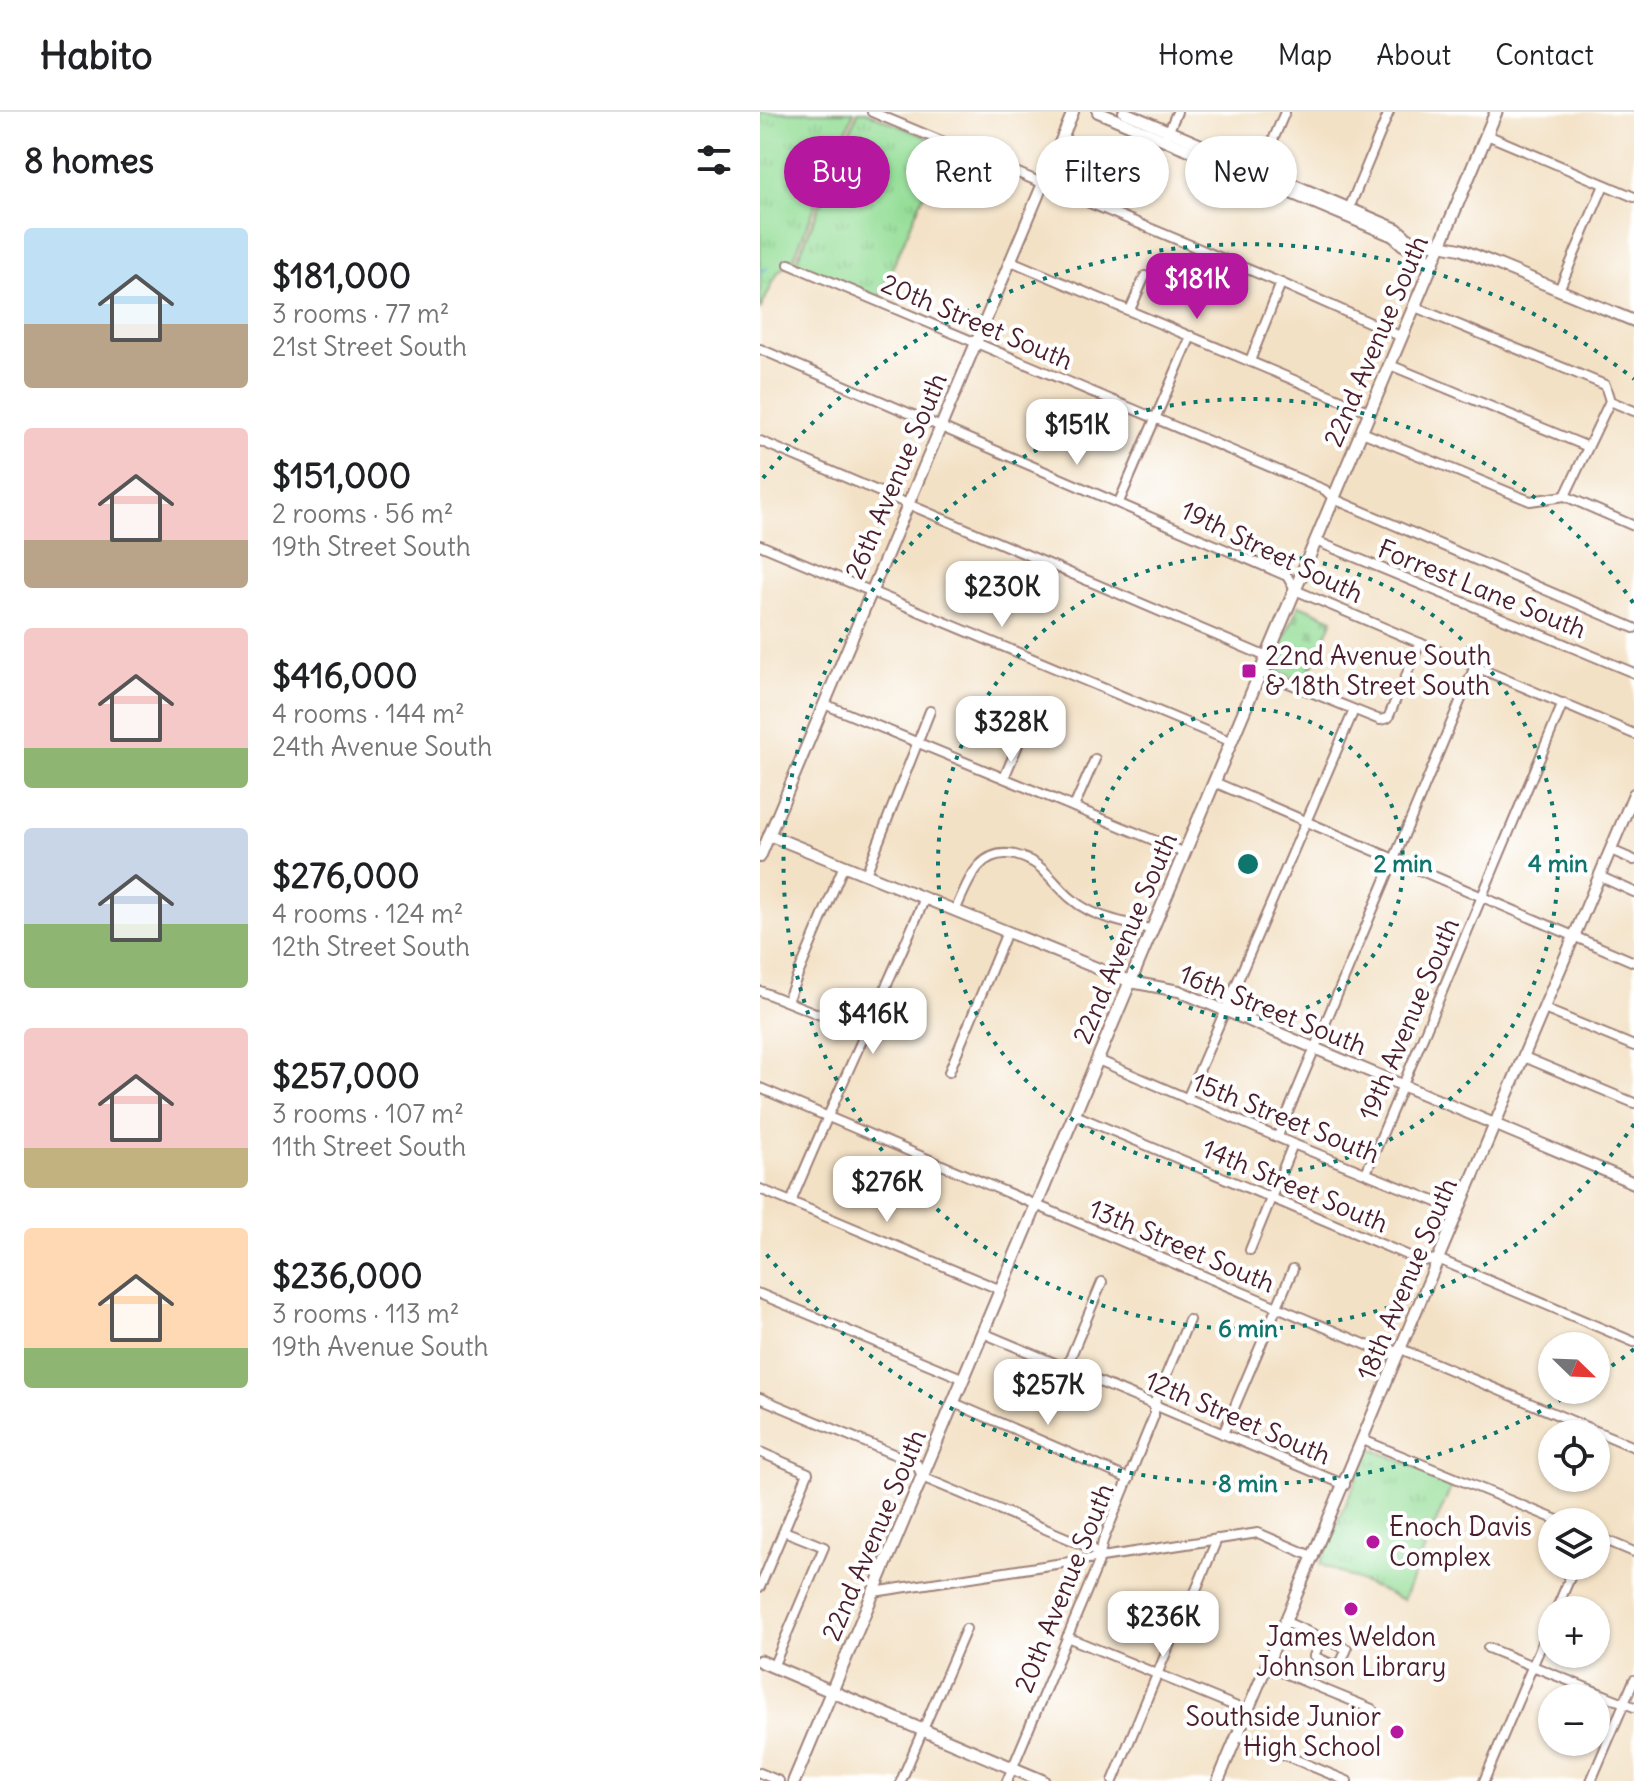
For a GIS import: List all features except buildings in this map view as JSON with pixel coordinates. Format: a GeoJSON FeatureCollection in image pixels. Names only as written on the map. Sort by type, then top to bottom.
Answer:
{"type":"FeatureCollection","features":[{"type":"Feature","properties":{"kind":"main road","name":"22nd Avenue South"},"geometry":{"type":"LineString","coordinates":[[794,1781],[1496,112]]}},
{"type":"Feature","properties":{"kind":"main road"},"geometry":{"type":"LineString","coordinates":[[760,1661],[1043,1781]]}},
{"type":"Feature","properties":{"kind":"street"},"geometry":{"type":"LineString","coordinates":[[872,112],[1036,181]]}},
{"type":"Feature","properties":{"kind":"street","name":"26th Avenue South"},"geometry":{"type":"LineString","coordinates":[[1063,136],[1073,112]]}},
{"type":"Feature","properties":{"kind":"street"},"geometry":{"type":"LineString","coordinates":[[1098,112],[1167,136]]}},
{"type":"Feature","properties":{"kind":"street"},"geometry":{"type":"LineString","coordinates":[[1124,112],[1167,136]]}},
{"type":"Feature","properties":{"kind":"street"},"geometry":{"type":"LineString","coordinates":[[1167,136],[1177,112]]}},
{"type":"Feature","properties":{"kind":"street"},"geometry":{"type":"LineString","coordinates":[[1275,136],[1285,112]]}},
{"type":"Feature","properties":{"kind":"street"},"geometry":{"type":"LineString","coordinates":[[1347,212],[1389,112]]}},
{"type":"Feature","properties":{"kind":"street"},"geometry":{"type":"LineString","coordinates":[[1487,135],[1634,197]]}},
{"type":"Feature","properties":{"kind":"street"},"geometry":{"type":"LineString","coordinates":[[1559,290],[1604,185]]}},
{"type":"Feature","properties":{"kind":"street"},"geometry":{"type":"LineString","coordinates":[[1297,190],[1393,236],[1433,262]]}},
{"type":"Feature","properties":{"kind":"street","name":"26th Avenue South"},"geometry":{"type":"LineString","coordinates":[[760,857],[765,832],[824,704],[1036,199]]}},
{"type":"Feature","properties":{"kind":"street"},"geometry":{"type":"LineString","coordinates":[[1100,208],[1402,337]]}},
{"type":"Feature","properties":{"kind":"street"},"geometry":{"type":"LineString","coordinates":[[1347,212],[1397,229],[1406,237]]}},
{"type":"Feature","properties":{"kind":"street"},"geometry":{"type":"LineString","coordinates":[[1393,236],[1460,249],[1634,321]]}},
{"type":"Feature","properties":{"kind":"street"},"geometry":{"type":"LineString","coordinates":[[1011,261],[1370,412]]}},
{"type":"Feature","properties":{"kind":"street","name":"20th Street South"},"geometry":{"type":"LineString","coordinates":[[789,264],[1325,490],[1334,499],[1634,628]]}},
{"type":"Feature","properties":{"kind":"street"},"geometry":{"type":"LineString","coordinates":[[1130,310],[1145,276]]}},
{"type":"Feature","properties":{"kind":"street"},"geometry":{"type":"LineString","coordinates":[[1250,361],[1281,283]]}},
{"type":"Feature","properties":{"kind":"street"},"geometry":{"type":"LineString","coordinates":[[1415,307],[1605,385],[1610,401],[1586,446],[1565,496]]}},
{"type":"Feature","properties":{"kind":"street"},"geometry":{"type":"LineString","coordinates":[[1119,502],[1191,336]]}},
{"type":"Feature","properties":{"kind":"street","name":"19th Street South"},"geometry":{"type":"LineString","coordinates":[[760,349],[1287,576],[1295,590],[1634,734]]}},
{"type":"Feature","properties":{"kind":"street"},"geometry":{"type":"LineString","coordinates":[[1390,365],[1586,446]]}},
{"type":"Feature","properties":{"kind":"street"},"geometry":{"type":"LineString","coordinates":[[1610,401],[1634,411]]}},
{"type":"Feature","properties":{"kind":"street"},"geometry":{"type":"LineString","coordinates":[[1362,432],[1530,501],[1565,496],[1634,526]]}},
{"type":"Feature","properties":{"kind":"street"},"geometry":{"type":"LineString","coordinates":[[760,441],[1267,657]]}},
{"type":"Feature","properties":{"kind":"street","name":"Forrest Lane South"},"geometry":{"type":"LineString","coordinates":[[1316,541],[1634,673]]}},
{"type":"Feature","properties":{"kind":"street"},"geometry":{"type":"LineString","coordinates":[[760,545],[1232,742]]}},
{"type":"Feature","properties":{"kind":"street"},"geometry":{"type":"LineString","coordinates":[[1261,672],[1380,720],[1388,718],[1420,643]]}},
{"type":"Feature","properties":{"kind":"street"},"geometry":{"type":"LineString","coordinates":[[1278,1136],[1475,666]]}},
{"type":"Feature","properties":{"kind":"street","name":"19th Avenue South"},"geometry":{"type":"LineString","coordinates":[[1366,1173],[1563,703]]}},
{"type":"Feature","properties":{"kind":"street"},"geometry":{"type":"LineString","coordinates":[[824,704],[1185,853]]}},
{"type":"Feature","properties":{"kind":"street"},"geometry":{"type":"LineString","coordinates":[[1187,1099],[1354,710]]}},
{"type":"Feature","properties":{"kind":"street"},"geometry":{"type":"LineString","coordinates":[[866,874],[930,711]]}},
{"type":"Feature","properties":{"kind":"street"},"geometry":{"type":"LineString","coordinates":[[1004,778],[1018,745]]}},
{"type":"Feature","properties":{"kind":"street"},"geometry":{"type":"LineString","coordinates":[[1074,807],[1095,759]]}},
{"type":"Feature","properties":{"kind":"street"},"geometry":{"type":"LineString","coordinates":[[1214,782],[1634,962]]}},
{"type":"Feature","properties":{"kind":"street","name":"18th Avenue South"},"geometry":{"type":"LineString","coordinates":[[1218,1781],[1599,876],[1630,814],[1634,794]]}},
{"type":"Feature","properties":{"kind":"street","name":"16th Street South"},"geometry":{"type":"LineString","coordinates":[[765,832],[1131,982],[1179,991],[1634,1183]]}},
{"type":"Feature","properties":{"kind":"street"},"geometry":{"type":"LineString","coordinates":[[1611,850],[1634,860]]}},
{"type":"Feature","properties":{"kind":"street"},"geometry":{"type":"LineString","coordinates":[[955,911],[972,873],[984,858],[1002,853],[1020,856],[1041,868],[1061,892],[1089,911],[1153,930]]}},
{"type":"Feature","properties":{"kind":"street"},"geometry":{"type":"LineString","coordinates":[[787,1001],[844,865]]}},
{"type":"Feature","properties":{"kind":"street"},"geometry":{"type":"LineString","coordinates":[[1599,876],[1634,892]]}},
{"type":"Feature","properties":{"kind":"street"},"geometry":{"type":"LineString","coordinates":[[791,1202],[846,1071],[863,1041],[925,898]]}},
{"type":"Feature","properties":{"kind":"street"},"geometry":{"type":"LineString","coordinates":[[949,1072],[1007,932]]}},
{"type":"Feature","properties":{"kind":"street"},"geometry":{"type":"LineString","coordinates":[[760,991],[823,1016]]}},
{"type":"Feature","properties":{"kind":"street"},"geometry":{"type":"LineString","coordinates":[[1544,1009],[1634,1046]]}},
{"type":"Feature","properties":{"kind":"street"},"geometry":{"type":"LineString","coordinates":[[1524,1057],[1634,1103]]}},
{"type":"Feature","properties":{"kind":"street","name":"15th Street South"},"geometry":{"type":"LineString","coordinates":[[1098,1060],[1459,1211]]}},
{"type":"Feature","properties":{"kind":"street","name":"13th Street South"},"geometry":{"type":"LineString","coordinates":[[760,1088],[1276,1308],[1388,1354],[1401,1349],[1634,1447]]}},
{"type":"Feature","properties":{"kind":"street","name":"14th Street South"},"geometry":{"type":"LineString","coordinates":[[1075,1115],[1425,1262],[1438,1259],[1634,1342]]}},
{"type":"Feature","properties":{"kind":"street"},"geometry":{"type":"LineString","coordinates":[[1250,1250],[1293,1144]]}},
{"type":"Feature","properties":{"kind":"street"},"geometry":{"type":"LineString","coordinates":[[760,1189],[1001,1290]]}},
{"type":"Feature","properties":{"kind":"street"},"geometry":{"type":"LineString","coordinates":[[1223,1434],[1293,1269]]}},
{"type":"Feature","properties":{"kind":"street"},"geometry":{"type":"LineString","coordinates":[[1066,1368],[1102,1282]]}},
{"type":"Feature","properties":{"kind":"street"},"geometry":{"type":"LineString","coordinates":[[760,1294],[964,1379]]}},
{"type":"Feature","properties":{"kind":"street","name":"20th Avenue South"},"geometry":{"type":"LineString","coordinates":[[1007,1781],[1099,1556],[1154,1416],[1154,1404],[1189,1320]]}},
{"type":"Feature","properties":{"kind":"street","name":"12th Street South"},"geometry":{"type":"LineString","coordinates":[[983,1333],[1345,1485]]}},
{"type":"Feature","properties":{"kind":"street"},"geometry":{"type":"LineString","coordinates":[[760,1398],[917,1464],[922,1477],[1093,1549],[1099,1556]]}},
{"type":"Feature","properties":{"kind":"street"},"geometry":{"type":"LineString","coordinates":[[954,1403],[1129,1479]]}},
{"type":"Feature","properties":{"kind":"street","name":"12th Street South"},"geometry":{"type":"LineString","coordinates":[[1363,1440],[1538,1512]]}},
{"type":"Feature","properties":{"kind":"street"},"geometry":{"type":"LineString","coordinates":[[760,1452],[808,1473],[760,1587]]}},
{"type":"Feature","properties":{"kind":"street"},"geometry":{"type":"LineString","coordinates":[[773,1667],[824,1547],[784,1531]]}},
{"type":"Feature","properties":{"kind":"street"},"geometry":{"type":"LineString","coordinates":[[874,1592],[1258,1533],[1314,1557]]}},
{"type":"Feature","properties":{"kind":"street"},"geometry":{"type":"LineString","coordinates":[[1113,1781],[1185,1607],[1196,1590],[1217,1539]]}},
{"type":"Feature","properties":{"kind":"street"},"geometry":{"type":"LineString","coordinates":[[1610,1542],[1634,1552]]}},
{"type":"Feature","properties":{"kind":"street"},"geometry":{"type":"LineString","coordinates":[[1286,1622],[1322,1638]]}},
{"type":"Feature","properties":{"kind":"street"},"geometry":{"type":"LineString","coordinates":[[901,1781],[966,1629]]}},
{"type":"Feature","properties":{"kind":"street"},"geometry":{"type":"LineString","coordinates":[[1067,1637],[1247,1711]]}},
{"type":"Feature","properties":{"kind":"street"},"geometry":{"type":"LineString","coordinates":[[1488,1648],[1634,1707]]}},
{"type":"Feature","properties":{"kind":"street"},"geometry":{"type":"LineString","coordinates":[[1484,1781],[1538,1654]]}},
{"type":"Feature","properties":{"kind":"street"},"geometry":{"type":"LineString","coordinates":[[1267,1666],[1372,1709]]}},
{"type":"Feature","properties":{"kind":"street"},"geometry":{"type":"LineString","coordinates":[[1591,1781],[1634,1680]]}},
{"type":"Feature","properties":{"kind":"street"},"geometry":{"type":"LineString","coordinates":[[1237,1735],[1347,1781]]}},
{"type":"Feature","properties":{"kind":"street"},"geometry":{"type":"LineString","coordinates":[[760,1773],[779,1781]]}},
{"type":"Feature","properties":{"kind":"green space"},"geometry":{"type":"Polygon","coordinates":[[[760,112],[854,112],[844,136],[784,136],[784,208],[815,208],[794,258],[778,272],[760,310],[760,112]]]}},
{"type":"Feature","properties":{"kind":"green space"},"geometry":{"type":"Polygon","coordinates":[[[858,112],[866,112],[923,136],[906,136],[906,208],[918,208],[879,299],[793,262],[797,260],[818,208],[890,208],[890,136],[848,136],[858,112]]]}},
{"type":"Feature","properties":{"kind":"green space"},"geometry":{"type":"Polygon","coordinates":[[[1299,605],[1333,619],[1306,683],[1271,669],[1299,605]]]}},
{"type":"Feature","properties":{"kind":"green space"},"geometry":{"type":"Polygon","coordinates":[[[1370,1448],[1453,1483],[1403,1600],[1320,1564],[1370,1448]]]}},
{"type":"Feature","properties":{"kind":"waterway"},"geometry":{"type":"LineString","coordinates":[[760,272],[767,268]]}},
{"type":"Feature","properties":{"kind":"place","name":"22nd Avenue South & 18th Street South"},"geometry":{"type":"Point","coordinates":[1249,671]}},
{"type":"Feature","properties":{"kind":"place","name":"Enoch Davis Complex"},"geometry":{"type":"Point","coordinates":[1373,1542]}},
{"type":"Feature","properties":{"kind":"place","name":"James Weldon Johnson Library"},"geometry":{"type":"Point","coordinates":[1351,1609]}},
{"type":"Feature","properties":{"kind":"place","name":"Southside Junior High School"},"geometry":{"type":"Point","coordinates":[1397,1732]}}]}
